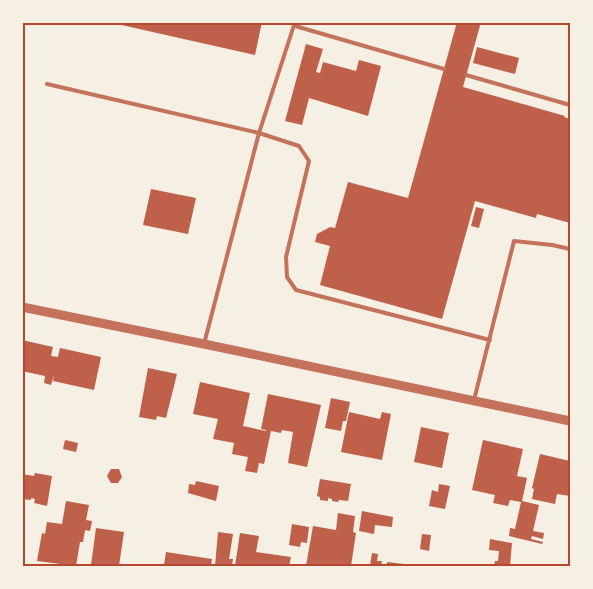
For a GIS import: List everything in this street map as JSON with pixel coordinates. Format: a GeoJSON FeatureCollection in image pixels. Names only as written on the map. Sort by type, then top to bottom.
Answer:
{"type":"FeatureCollection","features":[{"type":"Feature","properties":{"kind":"street"},"geometry":{"type":"LineString","coordinates":[[22,308],[570,421]]}},
{"type":"Feature","properties":{"kind":"lane"},"geometry":{"type":"LineString","coordinates":[[204,344],[259,133],[295,24],[444,69]]}},
{"type":"Feature","properties":{"kind":"lane"},"geometry":{"type":"LineString","coordinates":[[466,75],[570,105]]}},
{"type":"Feature","properties":{"kind":"lane"},"geometry":{"type":"LineString","coordinates":[[47,84],[259,133],[299,146],[309,161],[286,257],[287,277],[296,290],[490,340]]}},
{"type":"Feature","properties":{"kind":"lane"},"geometry":{"type":"LineString","coordinates":[[474,401],[514,241],[570,249]]}},
{"type":"Feature","properties":{"kind":"building"},"geometry":{"type":"Polygon","coordinates":[[[108,22],[262,22],[255,55],[108,22]]]}},
{"type":"Feature","properties":{"kind":"building"},"geometry":{"type":"Polygon","coordinates":[[[457,22],[481,22],[463,87],[570,119],[570,223],[537,214],[536,218],[475,201],[442,319],[320,285],[330,246],[315,242],[317,234],[330,227],[335,228],[348,182],[408,198],[457,22]]]}},
{"type":"Feature","properties":{"kind":"building"},"geometry":{"type":"Polygon","coordinates":[[[306,44],[323,49],[316,72],[320,73],[323,62],[356,71],[359,60],[381,66],[368,116],[309,98],[302,125],[285,121],[306,44]]]}},
{"type":"Feature","properties":{"kind":"building"},"geometry":{"type":"Polygon","coordinates":[[[477,47],[519,58],[515,74],[473,63],[477,47]]]}},
{"type":"Feature","properties":{"kind":"building"},"geometry":{"type":"Polygon","coordinates":[[[151,189],[196,198],[188,234],[143,225],[151,189]]]}},
{"type":"Feature","properties":{"kind":"building"},"geometry":{"type":"Polygon","coordinates":[[[476,207],[484,209],[479,228],[471,226],[476,207]]]}},
{"type":"Feature","properties":{"kind":"building"},"geometry":{"type":"Polygon","coordinates":[[[22,340],[53,347],[51,356],[58,357],[60,348],[101,357],[94,390],[53,381],[54,375],[51,385],[44,383],[45,376],[22,371],[22,340]]]}},
{"type":"Feature","properties":{"kind":"building"},"geometry":{"type":"Polygon","coordinates":[[[148,368],[177,374],[166,418],[157,416],[156,420],[139,417],[148,368]]]}},
{"type":"Feature","properties":{"kind":"building"},"geometry":{"type":"Polygon","coordinates":[[[200,382],[250,393],[243,426],[266,431],[261,429],[268,394],[321,405],[307,467],[288,463],[293,432],[282,430],[281,433],[271,431],[264,464],[259,463],[257,473],[245,471],[248,457],[232,454],[234,443],[213,439],[218,419],[193,414],[200,382]]]}},
{"type":"Feature","properties":{"kind":"building"},"geometry":{"type":"Polygon","coordinates":[[[331,398],[350,402],[346,421],[343,421],[341,431],[325,428],[331,398]]]}},
{"type":"Feature","properties":{"kind":"building"},"geometry":{"type":"Polygon","coordinates":[[[349,412],[380,419],[382,412],[391,414],[382,460],[341,452],[349,412]]]}},
{"type":"Feature","properties":{"kind":"building"},"geometry":{"type":"Polygon","coordinates":[[[421,427],[449,433],[442,468],[414,462],[421,427]]]}},
{"type":"Feature","properties":{"kind":"building"},"geometry":{"type":"Polygon","coordinates":[[[65,440],[78,443],[76,452],[63,449],[65,440]]]}},
{"type":"Feature","properties":{"kind":"building"},"geometry":{"type":"Polygon","coordinates":[[[483,440],[523,449],[517,476],[527,478],[522,501],[539,505],[533,531],[544,533],[543,539],[532,536],[531,539],[543,542],[542,544],[509,536],[510,528],[515,529],[521,502],[510,500],[508,506],[493,503],[495,495],[472,490],[483,440]]]}},
{"type":"Feature","properties":{"kind":"building"},"geometry":{"type":"Polygon","coordinates":[[[540,454],[570,461],[570,496],[557,494],[555,504],[532,499],[534,489],[532,488],[540,454]]]}},
{"type":"Feature","properties":{"kind":"building"},"geometry":{"type":"Polygon","coordinates":[[[111,469],[119,469],[122,477],[118,483],[111,483],[107,476],[111,469]]]}},
{"type":"Feature","properties":{"kind":"building"},"geometry":{"type":"Polygon","coordinates":[[[35,473],[52,476],[47,506],[34,503],[35,499],[22,499],[22,474],[34,476],[35,473]]]}},
{"type":"Feature","properties":{"kind":"building"},"geometry":{"type":"Polygon","coordinates":[[[320,479],[351,484],[348,501],[339,500],[338,502],[328,498],[328,501],[320,500],[320,497],[317,496],[320,479]]]}},
{"type":"Feature","properties":{"kind":"building"},"geometry":{"type":"Polygon","coordinates":[[[196,481],[219,486],[216,501],[188,493],[189,484],[195,485],[196,481]]]}},
{"type":"Feature","properties":{"kind":"building"},"geometry":{"type":"Polygon","coordinates":[[[439,484],[450,486],[445,509],[429,506],[432,490],[438,492],[439,484]]]}},
{"type":"Feature","properties":{"kind":"building"},"geometry":{"type":"Polygon","coordinates":[[[66,501],[89,505],[86,520],[92,521],[90,531],[85,530],[83,542],[80,542],[76,566],[37,561],[42,533],[45,534],[47,522],[62,524],[66,501]]]}},
{"type":"Feature","properties":{"kind":"building"},"geometry":{"type":"Polygon","coordinates":[[[362,511],[393,517],[392,527],[375,525],[374,534],[359,531],[362,511]]]}},
{"type":"Feature","properties":{"kind":"building"},"geometry":{"type":"Polygon","coordinates":[[[338,513],[355,516],[353,532],[356,533],[351,566],[337,564],[337,566],[306,566],[313,526],[336,530],[338,513]]]}},
{"type":"Feature","properties":{"kind":"building"},"geometry":{"type":"Polygon","coordinates":[[[292,524],[309,527],[307,543],[301,542],[300,547],[289,545],[292,524]]]}},
{"type":"Feature","properties":{"kind":"building"},"geometry":{"type":"Polygon","coordinates":[[[96,528],[124,532],[119,566],[91,565],[96,528]]]}},
{"type":"Feature","properties":{"kind":"building"},"geometry":{"type":"Polygon","coordinates":[[[218,532],[233,534],[229,559],[233,559],[232,566],[215,566],[218,532]]]}},
{"type":"Feature","properties":{"kind":"building"},"geometry":{"type":"Polygon","coordinates":[[[240,533],[259,536],[256,552],[291,557],[289,566],[235,566],[240,533]]]}},
{"type":"Feature","properties":{"kind":"building"},"geometry":{"type":"Polygon","coordinates":[[[422,534],[431,535],[429,551],[420,549],[422,534]]]}},
{"type":"Feature","properties":{"kind":"building"},"geometry":{"type":"Polygon","coordinates":[[[490,539],[512,543],[510,566],[494,566],[495,561],[498,561],[499,551],[489,550],[490,539]]]}},
{"type":"Feature","properties":{"kind":"building"},"geometry":{"type":"Polygon","coordinates":[[[166,552],[212,559],[211,566],[164,566],[166,552]]]}},
{"type":"Feature","properties":{"kind":"building"},"geometry":{"type":"Polygon","coordinates":[[[372,553],[378,554],[377,561],[382,561],[381,566],[370,566],[372,553]]]}},
{"type":"Feature","properties":{"kind":"building"},"geometry":{"type":"Polygon","coordinates":[[[387,562],[412,565],[387,566],[387,562]]]}}]}
